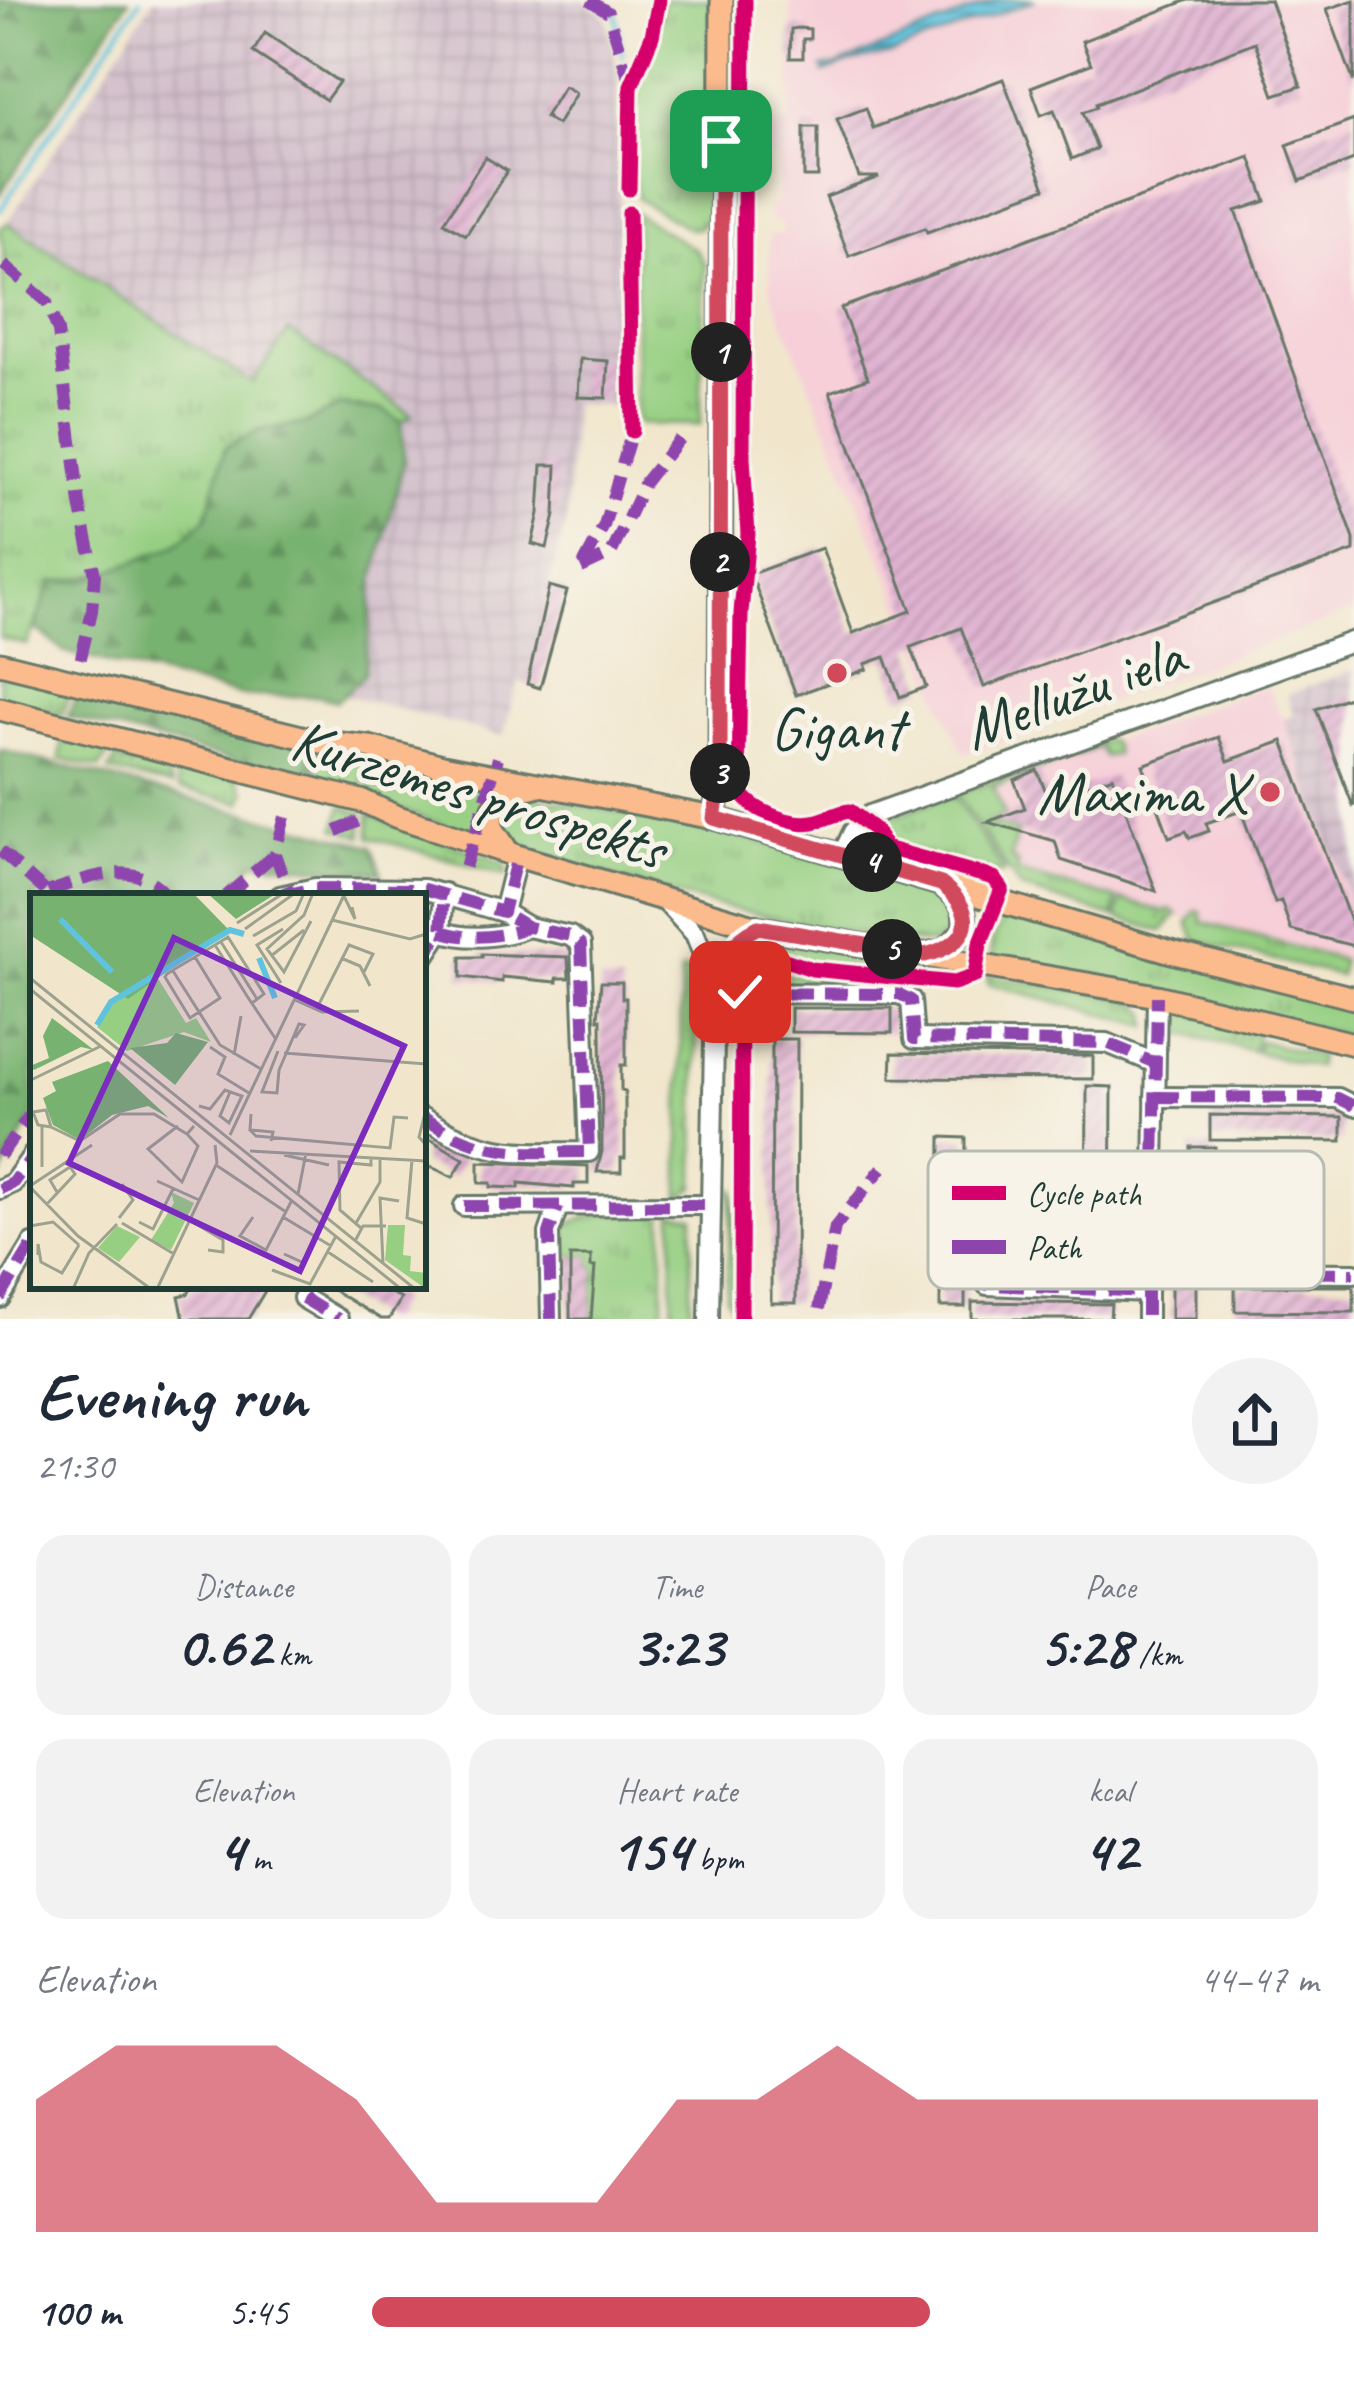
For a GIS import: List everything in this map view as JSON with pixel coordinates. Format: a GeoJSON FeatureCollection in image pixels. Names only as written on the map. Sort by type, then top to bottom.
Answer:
{"type":"FeatureCollection","features":[{"type":"Feature","properties":{"kind":"main road"},"geometry":{"type":"LineString","coordinates":[[714,818],[720,758],[722,0]]}},
{"type":"Feature","properties":{"kind":"main road","name":"Kurzemes prospekts"},"geometry":{"type":"LineString","coordinates":[[0,663],[322,742],[714,818],[1174,953],[1354,998]]}},
{"type":"Feature","properties":{"kind":"main road","name":"Kurzemes prospekts"},"geometry":{"type":"LineString","coordinates":[[0,709],[365,802],[513,854],[758,927],[1157,996],[1354,1044]]}},
{"type":"Feature","properties":{"kind":"main road"},"geometry":{"type":"LineString","coordinates":[[513,854],[491,826],[494,807],[510,792],[542,786]]}},
{"type":"Feature","properties":{"kind":"main road"},"geometry":{"type":"LineString","coordinates":[[925,955],[946,950],[964,930],[966,916],[959,898],[941,884]]}},
{"type":"Feature","properties":{"kind":"street","name":"Mellužu iela"},"geometry":{"type":"LineString","coordinates":[[843,853],[853,832],[870,815],[1354,641]]}},
{"type":"Feature","properties":{"kind":"street"},"geometry":{"type":"LineString","coordinates":[[503,912],[513,854]]}},
{"type":"Feature","properties":{"kind":"street"},"geometry":{"type":"LineString","coordinates":[[293,893],[315,888],[424,889],[503,912],[528,927],[570,936],[581,944],[590,1152],[497,1152],[426,1120]]}},
{"type":"Feature","properties":{"kind":"street"},"geometry":{"type":"LineString","coordinates":[[426,954],[441,931],[444,893]]}},
{"type":"Feature","properties":{"kind":"street"},"geometry":{"type":"LineString","coordinates":[[664,901],[695,934],[715,988]]}},
{"type":"Feature","properties":{"kind":"street"},"geometry":{"type":"LineString","coordinates":[[441,931],[507,935],[528,927]]}},
{"type":"Feature","properties":{"kind":"street"},"geometry":{"type":"LineString","coordinates":[[710,1319],[715,988],[727,951],[758,927]]}},
{"type":"Feature","properties":{"kind":"street"},"geometry":{"type":"LineString","coordinates":[[715,988],[898,994],[911,1000],[914,1039],[1107,1043],[1155,1063]]}},
{"type":"Feature","properties":{"kind":"street"},"geometry":{"type":"LineString","coordinates":[[1154,1151],[1157,996]]}},
{"type":"Feature","properties":{"kind":"street"},"geometry":{"type":"LineString","coordinates":[[1155,1097],[1338,1098],[1354,1106]]}},
{"type":"Feature","properties":{"kind":"street"},"geometry":{"type":"LineString","coordinates":[[0,1190],[13,1183],[30,1159]]}},
{"type":"Feature","properties":{"kind":"street"},"geometry":{"type":"LineString","coordinates":[[464,1206],[710,1205]]}},
{"type":"Feature","properties":{"kind":"street"},"geometry":{"type":"LineString","coordinates":[[550,1319],[549,1233],[558,1207]]}},
{"type":"Feature","properties":{"kind":"street"},"geometry":{"type":"LineString","coordinates":[[0,1298],[30,1249]]}},
{"type":"Feature","properties":{"kind":"street"},"geometry":{"type":"LineString","coordinates":[[1324,1273],[1354,1273]]}},
{"type":"Feature","properties":{"kind":"street"},"geometry":{"type":"LineString","coordinates":[[1078,1289],[1147,1292]]}},
{"type":"Feature","properties":{"kind":"street"},"geometry":{"type":"LineString","coordinates":[[1147,1289],[1147,1319]]}},
{"type":"Feature","properties":{"kind":"street"},"geometry":{"type":"LineString","coordinates":[[304,1298],[338,1319]]}},
{"type":"Feature","properties":{"kind":"shaded area"},"geometry":{"type":"Polygon","coordinates":[[[153,0],[582,0],[606,16],[618,74],[623,406],[573,404],[567,518],[549,585],[567,591],[540,688],[518,681],[503,736],[322,689],[387,437],[411,414],[252,383],[7,223],[153,0]]]}},
{"type":"Feature","properties":{"kind":"shaded area"},"geometry":{"type":"Polygon","coordinates":[[[791,0],[1354,0],[1354,611],[963,755],[770,290],[769,235],[784,230],[780,222],[769,220],[769,205],[778,203],[777,158],[769,157],[770,130],[790,122],[791,0]]]}},
{"type":"Feature","properties":{"kind":"shaded area"},"geometry":{"type":"Polygon","coordinates":[[[1354,670],[1354,911],[1284,720],[1294,715],[1287,695],[1354,670]]]}},
{"type":"Feature","properties":{"kind":"shaded area"},"geometry":{"type":"Polygon","coordinates":[[[1266,685],[1284,720],[1354,911],[1353,962],[1017,875],[966,794],[1266,685]]]}},
{"type":"Feature","properties":{"kind":"green space"},"geometry":{"type":"Polygon","coordinates":[[[0,0],[129,0],[0,194],[0,0]]]}},
{"type":"Feature","properties":{"kind":"green space"},"geometry":{"type":"Polygon","coordinates":[[[664,0],[711,0],[709,215],[699,228],[690,229],[638,199],[636,187],[636,94],[664,0]]]}},
{"type":"Feature","properties":{"kind":"green space"},"geometry":{"type":"Polygon","coordinates":[[[635,213],[696,250],[705,265],[700,425],[639,424],[636,420],[635,213]]]}},
{"type":"Feature","properties":{"kind":"green space"},"geometry":{"type":"Polygon","coordinates":[[[7,223],[252,383],[289,331],[412,415],[401,422],[384,410],[340,406],[304,424],[260,430],[225,447],[212,504],[193,532],[134,563],[52,582],[27,645],[0,638],[0,229],[7,223]]]}},
{"type":"Feature","properties":{"kind":"green space"},"geometry":{"type":"Polygon","coordinates":[[[340,406],[384,410],[401,422],[404,461],[374,580],[364,675],[337,701],[319,696],[243,696],[65,652],[35,628],[51,582],[86,580],[175,546],[206,519],[225,448],[260,430],[304,424],[340,406]]]}},
{"type":"Feature","properties":{"kind":"green space"},"geometry":{"type":"Polygon","coordinates":[[[0,671],[70,690],[62,715],[0,701],[0,671]]]}},
{"type":"Feature","properties":{"kind":"green space"},"geometry":{"type":"Polygon","coordinates":[[[78,690],[319,749],[311,781],[68,717],[78,690]]]}},
{"type":"Feature","properties":{"kind":"green space"},"geometry":{"type":"Polygon","coordinates":[[[64,733],[111,752],[99,768],[60,759],[64,733]]]}},
{"type":"Feature","properties":{"kind":"green space"},"geometry":{"type":"Polygon","coordinates":[[[1106,740],[1112,742],[1116,754],[1104,757],[1099,747],[993,787],[1005,815],[989,822],[1017,831],[1011,858],[1018,864],[1017,872],[1117,899],[1113,917],[1020,888],[957,794],[1106,740]]]}},
{"type":"Feature","properties":{"kind":"green space"},"geometry":{"type":"Polygon","coordinates":[[[0,750],[372,846],[382,873],[253,862],[237,893],[30,893],[30,1121],[0,1179],[0,750]]]}},
{"type":"Feature","properties":{"kind":"green space"},"geometry":{"type":"Polygon","coordinates":[[[322,750],[363,759],[363,797],[315,782],[322,750]]]}},
{"type":"Feature","properties":{"kind":"green space"},"geometry":{"type":"Polygon","coordinates":[[[116,759],[166,773],[172,786],[109,771],[116,759]]]}},
{"type":"Feature","properties":{"kind":"green space"},"geometry":{"type":"Polygon","coordinates":[[[370,760],[500,783],[487,801],[486,840],[369,799],[370,760]]]}},
{"type":"Feature","properties":{"kind":"green space"},"geometry":{"type":"Polygon","coordinates":[[[173,766],[235,775],[245,793],[242,803],[179,789],[173,766]]]}},
{"type":"Feature","properties":{"kind":"green space"},"geometry":{"type":"Polygon","coordinates":[[[953,795],[1002,874],[890,844],[876,822],[953,795]]]}},
{"type":"Feature","properties":{"kind":"green space"},"geometry":{"type":"Polygon","coordinates":[[[529,797],[756,840],[885,877],[930,896],[954,916],[952,931],[932,944],[879,937],[719,906],[613,877],[512,841],[501,827],[505,805],[529,797]]]}},
{"type":"Feature","properties":{"kind":"green space"},"geometry":{"type":"Polygon","coordinates":[[[342,806],[362,813],[362,836],[336,828],[342,806]]]}},
{"type":"Feature","properties":{"kind":"green space"},"geometry":{"type":"Polygon","coordinates":[[[369,814],[502,862],[506,875],[370,837],[369,814]]]}},
{"type":"Feature","properties":{"kind":"green space"},"geometry":{"type":"Polygon","coordinates":[[[1121,900],[1178,914],[1162,931],[1116,918],[1121,900]]]}},
{"type":"Feature","properties":{"kind":"green space"},"geometry":{"type":"Polygon","coordinates":[[[1007,911],[1354,1006],[1354,1036],[992,960],[991,944],[1007,911]]]}},
{"type":"Feature","properties":{"kind":"green space"},"geometry":{"type":"Polygon","coordinates":[[[1196,911],[1202,913],[1202,922],[1342,960],[1340,976],[1196,941],[1188,923],[1196,911]]]}},
{"type":"Feature","properties":{"kind":"green space"},"geometry":{"type":"Polygon","coordinates":[[[761,940],[972,973],[967,977],[803,961],[761,949],[733,963],[745,945],[761,940]]]}},
{"type":"Feature","properties":{"kind":"green space"},"geometry":{"type":"Polygon","coordinates":[[[681,971],[697,972],[695,1187],[680,1198],[681,971]]]}},
{"type":"Feature","properties":{"kind":"green space"},"geometry":{"type":"Polygon","coordinates":[[[750,972],[875,979],[878,990],[747,988],[750,972]]]}},
{"type":"Feature","properties":{"kind":"green space"},"geometry":{"type":"Polygon","coordinates":[[[987,975],[1135,1001],[1148,1013],[1149,1026],[989,984],[987,975]]]}},
{"type":"Feature","properties":{"kind":"green space"},"geometry":{"type":"Polygon","coordinates":[[[1172,1010],[1257,1032],[1253,1051],[1161,1028],[1162,1017],[1172,1010]]]}},
{"type":"Feature","properties":{"kind":"green space"},"geometry":{"type":"Polygon","coordinates":[[[1259,1041],[1319,1056],[1317,1067],[1256,1052],[1259,1041]]]}},
{"type":"Feature","properties":{"kind":"green space"},"geometry":{"type":"Polygon","coordinates":[[[735,1190],[733,1312],[726,1295],[735,1190]]]}},
{"type":"Feature","properties":{"kind":"green space"},"geometry":{"type":"Polygon","coordinates":[[[663,1212],[663,1319],[591,1319],[595,1268],[590,1256],[560,1256],[560,1227],[595,1214],[663,1212]]]}},
{"type":"Feature","properties":{"kind":"green space"},"geometry":{"type":"Polygon","coordinates":[[[673,1212],[693,1216],[690,1319],[672,1319],[673,1212]]]}},
{"type":"Feature","properties":{"kind":"water"},"geometry":{"type":"Polygon","coordinates":[[[997,0],[1035,0],[892,54],[824,73],[823,67],[835,67],[997,0]]]}},
{"type":"Feature","properties":{"kind":"building"},"geometry":{"type":"Polygon","coordinates":[[[1188,0],[1270,0],[1301,86],[1274,95],[1255,42],[1083,112],[1097,149],[1072,159],[1054,110],[1041,115],[1031,87],[1091,64],[1082,41],[1188,0]]]}},
{"type":"Feature","properties":{"kind":"building"},"geometry":{"type":"Polygon","coordinates":[[[1354,0],[1354,79],[1353,80],[1327,9],[1354,0]]]}},
{"type":"Feature","properties":{"kind":"building"},"geometry":{"type":"Polygon","coordinates":[[[791,29],[810,29],[810,39],[803,39],[803,58],[790,58],[791,29]]]}},
{"type":"Feature","properties":{"kind":"building"},"geometry":{"type":"Polygon","coordinates":[[[265,33],[339,82],[326,100],[253,52],[265,33]]]}},
{"type":"Feature","properties":{"kind":"building"},"geometry":{"type":"Polygon","coordinates":[[[1003,79],[1045,188],[849,256],[826,197],[879,177],[859,177],[837,119],[866,108],[873,128],[1003,79]]]}},
{"type":"Feature","properties":{"kind":"building"},"geometry":{"type":"Polygon","coordinates":[[[564,86],[576,93],[557,125],[545,117],[564,86]]]}},
{"type":"Feature","properties":{"kind":"building"},"geometry":{"type":"Polygon","coordinates":[[[1354,120],[1354,160],[1300,181],[1287,145],[1354,120]]]}},
{"type":"Feature","properties":{"kind":"building"},"geometry":{"type":"Polygon","coordinates":[[[804,127],[818,127],[818,177],[804,177],[804,127]]]}},
{"type":"Feature","properties":{"kind":"building"},"geometry":{"type":"Polygon","coordinates":[[[485,157],[507,171],[466,235],[444,222],[485,157]]]}},
{"type":"Feature","properties":{"kind":"building"},"geometry":{"type":"Polygon","coordinates":[[[1250,157],[1266,201],[1236,211],[1354,539],[1354,551],[984,687],[961,628],[911,647],[926,687],[900,697],[885,657],[865,664],[867,669],[796,695],[751,574],[822,548],[853,633],[911,611],[830,392],[868,378],[841,308],[1250,157]]]}},
{"type":"Feature","properties":{"kind":"building"},"geometry":{"type":"Polygon","coordinates":[[[580,359],[608,361],[606,398],[578,397],[580,359]]]}},
{"type":"Feature","properties":{"kind":"building"},"geometry":{"type":"Polygon","coordinates":[[[542,465],[557,465],[555,515],[547,548],[532,544],[542,465]]]}},
{"type":"Feature","properties":{"kind":"building"},"geometry":{"type":"Polygon","coordinates":[[[549,586],[567,591],[540,688],[527,684],[549,586]]]}},
{"type":"Feature","properties":{"kind":"building"},"geometry":{"type":"Polygon","coordinates":[[[1354,695],[1354,805],[1353,806],[1316,709],[1354,695]]]}},
{"type":"Feature","properties":{"kind":"building"},"geometry":{"type":"Polygon","coordinates":[[[1219,737],[1228,761],[1283,741],[1354,931],[1354,946],[1291,930],[1281,901],[1275,903],[1241,811],[1206,823],[1209,831],[1190,838],[1186,831],[1169,837],[1143,765],[1219,737]]]}},
{"type":"Feature","properties":{"kind":"building"},"geometry":{"type":"Polygon","coordinates":[[[1037,770],[1049,799],[1113,776],[1156,891],[1061,860],[1055,841],[987,822],[1025,808],[1014,780],[1037,770]]]}},
{"type":"Feature","properties":{"kind":"building"},"geometry":{"type":"Polygon","coordinates":[[[461,957],[568,957],[569,978],[557,978],[557,982],[502,977],[502,982],[461,977],[461,957]]]}},
{"type":"Feature","properties":{"kind":"building"},"geometry":{"type":"Polygon","coordinates":[[[601,982],[622,982],[622,998],[626,998],[621,1172],[597,1172],[602,1151],[601,982]]]}},
{"type":"Feature","properties":{"kind":"building"},"geometry":{"type":"Polygon","coordinates":[[[791,1008],[892,1008],[892,1033],[791,1032],[791,1008]]]}},
{"type":"Feature","properties":{"kind":"building"},"geometry":{"type":"Polygon","coordinates":[[[772,1039],[797,1039],[796,1303],[771,1303],[772,1039]]]}},
{"type":"Feature","properties":{"kind":"building"},"geometry":{"type":"Polygon","coordinates":[[[892,1053],[1093,1056],[1093,1079],[891,1078],[892,1053]]]}},
{"type":"Feature","properties":{"kind":"building"},"geometry":{"type":"Polygon","coordinates":[[[1087,1086],[1112,1087],[1112,1151],[1087,1151],[1087,1086]]]}},
{"type":"Feature","properties":{"kind":"building"},"geometry":{"type":"Polygon","coordinates":[[[1210,1115],[1342,1117],[1342,1141],[1210,1140],[1210,1115]]]}},
{"type":"Feature","properties":{"kind":"building"},"geometry":{"type":"Polygon","coordinates":[[[426,1137],[464,1159],[453,1177],[426,1164],[426,1137]]]}},
{"type":"Feature","properties":{"kind":"building"},"geometry":{"type":"Polygon","coordinates":[[[941,1137],[966,1138],[966,1151],[941,1151],[941,1137]]]}},
{"type":"Feature","properties":{"kind":"building"},"geometry":{"type":"Polygon","coordinates":[[[1191,1147],[1215,1147],[1215,1151],[1191,1151],[1191,1147]]]}},
{"type":"Feature","properties":{"kind":"building"},"geometry":{"type":"Polygon","coordinates":[[[479,1162],[588,1166],[588,1184],[491,1187],[491,1183],[479,1183],[479,1162]]]}},
{"type":"Feature","properties":{"kind":"building"},"geometry":{"type":"Polygon","coordinates":[[[570,1256],[591,1256],[591,1267],[595,1267],[591,1319],[570,1319],[570,1256]]]}},
{"type":"Feature","properties":{"kind":"building"},"geometry":{"type":"Polygon","coordinates":[[[1354,1287],[1354,1312],[1235,1311],[1235,1289],[1354,1287]]]}},
{"type":"Feature","properties":{"kind":"building"},"geometry":{"type":"Polygon","coordinates":[[[191,1289],[266,1289],[248,1319],[184,1319],[179,1296],[191,1289]]]}},
{"type":"Feature","properties":{"kind":"building"},"geometry":{"type":"Polygon","coordinates":[[[331,1289],[385,1289],[401,1299],[389,1319],[381,1319],[331,1289]]]}},
{"type":"Feature","properties":{"kind":"building"},"geometry":{"type":"Polygon","coordinates":[[[940,1289],[965,1289],[965,1307],[940,1307],[940,1289]]]}},
{"type":"Feature","properties":{"kind":"building"},"geometry":{"type":"Polygon","coordinates":[[[1171,1289],[1196,1289],[1196,1319],[1171,1319],[1171,1289]]]}},
{"type":"Feature","properties":{"kind":"building"},"geometry":{"type":"Polygon","coordinates":[[[972,1302],[1111,1304],[1110,1319],[972,1319],[972,1302]]]}},
{"type":"Feature","properties":{"kind":"waterway"},"geometry":{"type":"LineString","coordinates":[[0,210],[140,0]]}},
{"type":"Feature","properties":{"kind":"waterway"},"geometry":{"type":"LineString","coordinates":[[600,0],[616,12],[622,56]]}},
{"type":"Feature","properties":{"kind":"marked path"},"geometry":{"type":"LineString","coordinates":[[589,0],[608,12],[631,86]]}},
{"type":"Feature","properties":{"kind":"marked path"},"geometry":{"type":"LineString","coordinates":[[4,265],[47,302],[58,331],[80,504],[95,575],[79,666]]}},
{"type":"Feature","properties":{"kind":"marked path"},"geometry":{"type":"LineString","coordinates":[[583,565],[604,526],[632,431]]}},
{"type":"Feature","properties":{"kind":"marked path"},"geometry":{"type":"LineString","coordinates":[[581,568],[611,554],[645,482],[683,434]]}},
{"type":"Feature","properties":{"kind":"marked path"},"geometry":{"type":"LineString","coordinates":[[465,867],[498,758]]}},
{"type":"Feature","properties":{"kind":"marked path"},"geometry":{"type":"LineString","coordinates":[[285,817],[275,854],[289,892]]}},
{"type":"Feature","properties":{"kind":"marked path"},"geometry":{"type":"LineString","coordinates":[[336,831],[366,818]]}},
{"type":"Feature","properties":{"kind":"marked path"},"geometry":{"type":"LineString","coordinates":[[0,851],[48,893]]}},
{"type":"Feature","properties":{"kind":"marked path"},"geometry":{"type":"LineString","coordinates":[[230,893],[275,854]]}},
{"type":"Feature","properties":{"kind":"marked path"},"geometry":{"type":"LineString","coordinates":[[293,893],[315,888],[424,889],[503,912],[517,856]]}},
{"type":"Feature","properties":{"kind":"marked path"},"geometry":{"type":"LineString","coordinates":[[48,892],[95,876],[127,874],[155,884],[164,893]]}},
{"type":"Feature","properties":{"kind":"marked path"},"geometry":{"type":"LineString","coordinates":[[426,954],[441,931],[444,893]]}},
{"type":"Feature","properties":{"kind":"marked path"},"geometry":{"type":"LineString","coordinates":[[426,1120],[467,1140],[503,1150],[589,1152],[581,944],[570,936],[528,927],[503,912]]}},
{"type":"Feature","properties":{"kind":"marked path"},"geometry":{"type":"LineString","coordinates":[[441,931],[485,936],[528,927]]}},
{"type":"Feature","properties":{"kind":"marked path"},"geometry":{"type":"LineString","coordinates":[[715,993],[899,994],[911,1000],[914,1039],[1107,1043],[1155,1063]]}},
{"type":"Feature","properties":{"kind":"marked path"},"geometry":{"type":"LineString","coordinates":[[1154,1151],[1157,996]]}},
{"type":"Feature","properties":{"kind":"marked path"},"geometry":{"type":"LineString","coordinates":[[1155,1097],[1338,1098],[1354,1106]]}},
{"type":"Feature","properties":{"kind":"marked path"},"geometry":{"type":"LineString","coordinates":[[0,1156],[30,1114]]}},
{"type":"Feature","properties":{"kind":"marked path"},"geometry":{"type":"LineString","coordinates":[[0,1189],[13,1183],[30,1159]]}},
{"type":"Feature","properties":{"kind":"marked path"},"geometry":{"type":"LineString","coordinates":[[819,1309],[835,1227],[882,1168]]}},
{"type":"Feature","properties":{"kind":"marked path"},"geometry":{"type":"LineString","coordinates":[[464,1206],[710,1205]]}},
{"type":"Feature","properties":{"kind":"marked path"},"geometry":{"type":"LineString","coordinates":[[551,1319],[549,1233],[558,1207]]}},
{"type":"Feature","properties":{"kind":"marked path"},"geometry":{"type":"LineString","coordinates":[[0,1298],[30,1249]]}},
{"type":"Feature","properties":{"kind":"marked path"},"geometry":{"type":"LineString","coordinates":[[1324,1273],[1354,1273]]}},
{"type":"Feature","properties":{"kind":"marked path"},"geometry":{"type":"LineString","coordinates":[[1078,1289],[1147,1289]]}},
{"type":"Feature","properties":{"kind":"marked path"},"geometry":{"type":"LineString","coordinates":[[1147,1292],[1147,1319]]}},
{"type":"Feature","properties":{"kind":"marked path"},"geometry":{"type":"LineString","coordinates":[[303,1298],[338,1319]]}},
{"type":"Feature","properties":{"kind":"cycle path"},"geometry":{"type":"LineString","coordinates":[[629,189],[631,86],[652,36],[659,0]]}},
{"type":"Feature","properties":{"kind":"cycle path"},"geometry":{"type":"LineString","coordinates":[[741,1319],[742,962],[761,952],[812,969],[954,983],[975,976],[980,944],[1002,889],[994,878],[885,848],[875,830],[850,811],[813,822],[793,821],[760,809],[738,787],[741,613],[748,534],[743,458],[745,0]]}},
{"type":"Feature","properties":{"kind":"cycle path"},"geometry":{"type":"LineString","coordinates":[[629,213],[632,431]]}},
{"type":"Feature","properties":{"kind":"place","name":"Gigant"},"geometry":{"type":"Point","coordinates":[837,673]}},
{"type":"Feature","properties":{"kind":"place","name":"Maxima X"},"geometry":{"type":"Point","coordinates":[1270,792]}},
{"type":"Feature","properties":{"kind":"route"},"geometry":{"type":"LineString","coordinates":[[721,141],[720,781],[714,818],[941,884],[959,898],[966,916],[958,941],[925,955],[758,927],[727,951],[715,984],[715,993],[740,992]]}}]}
